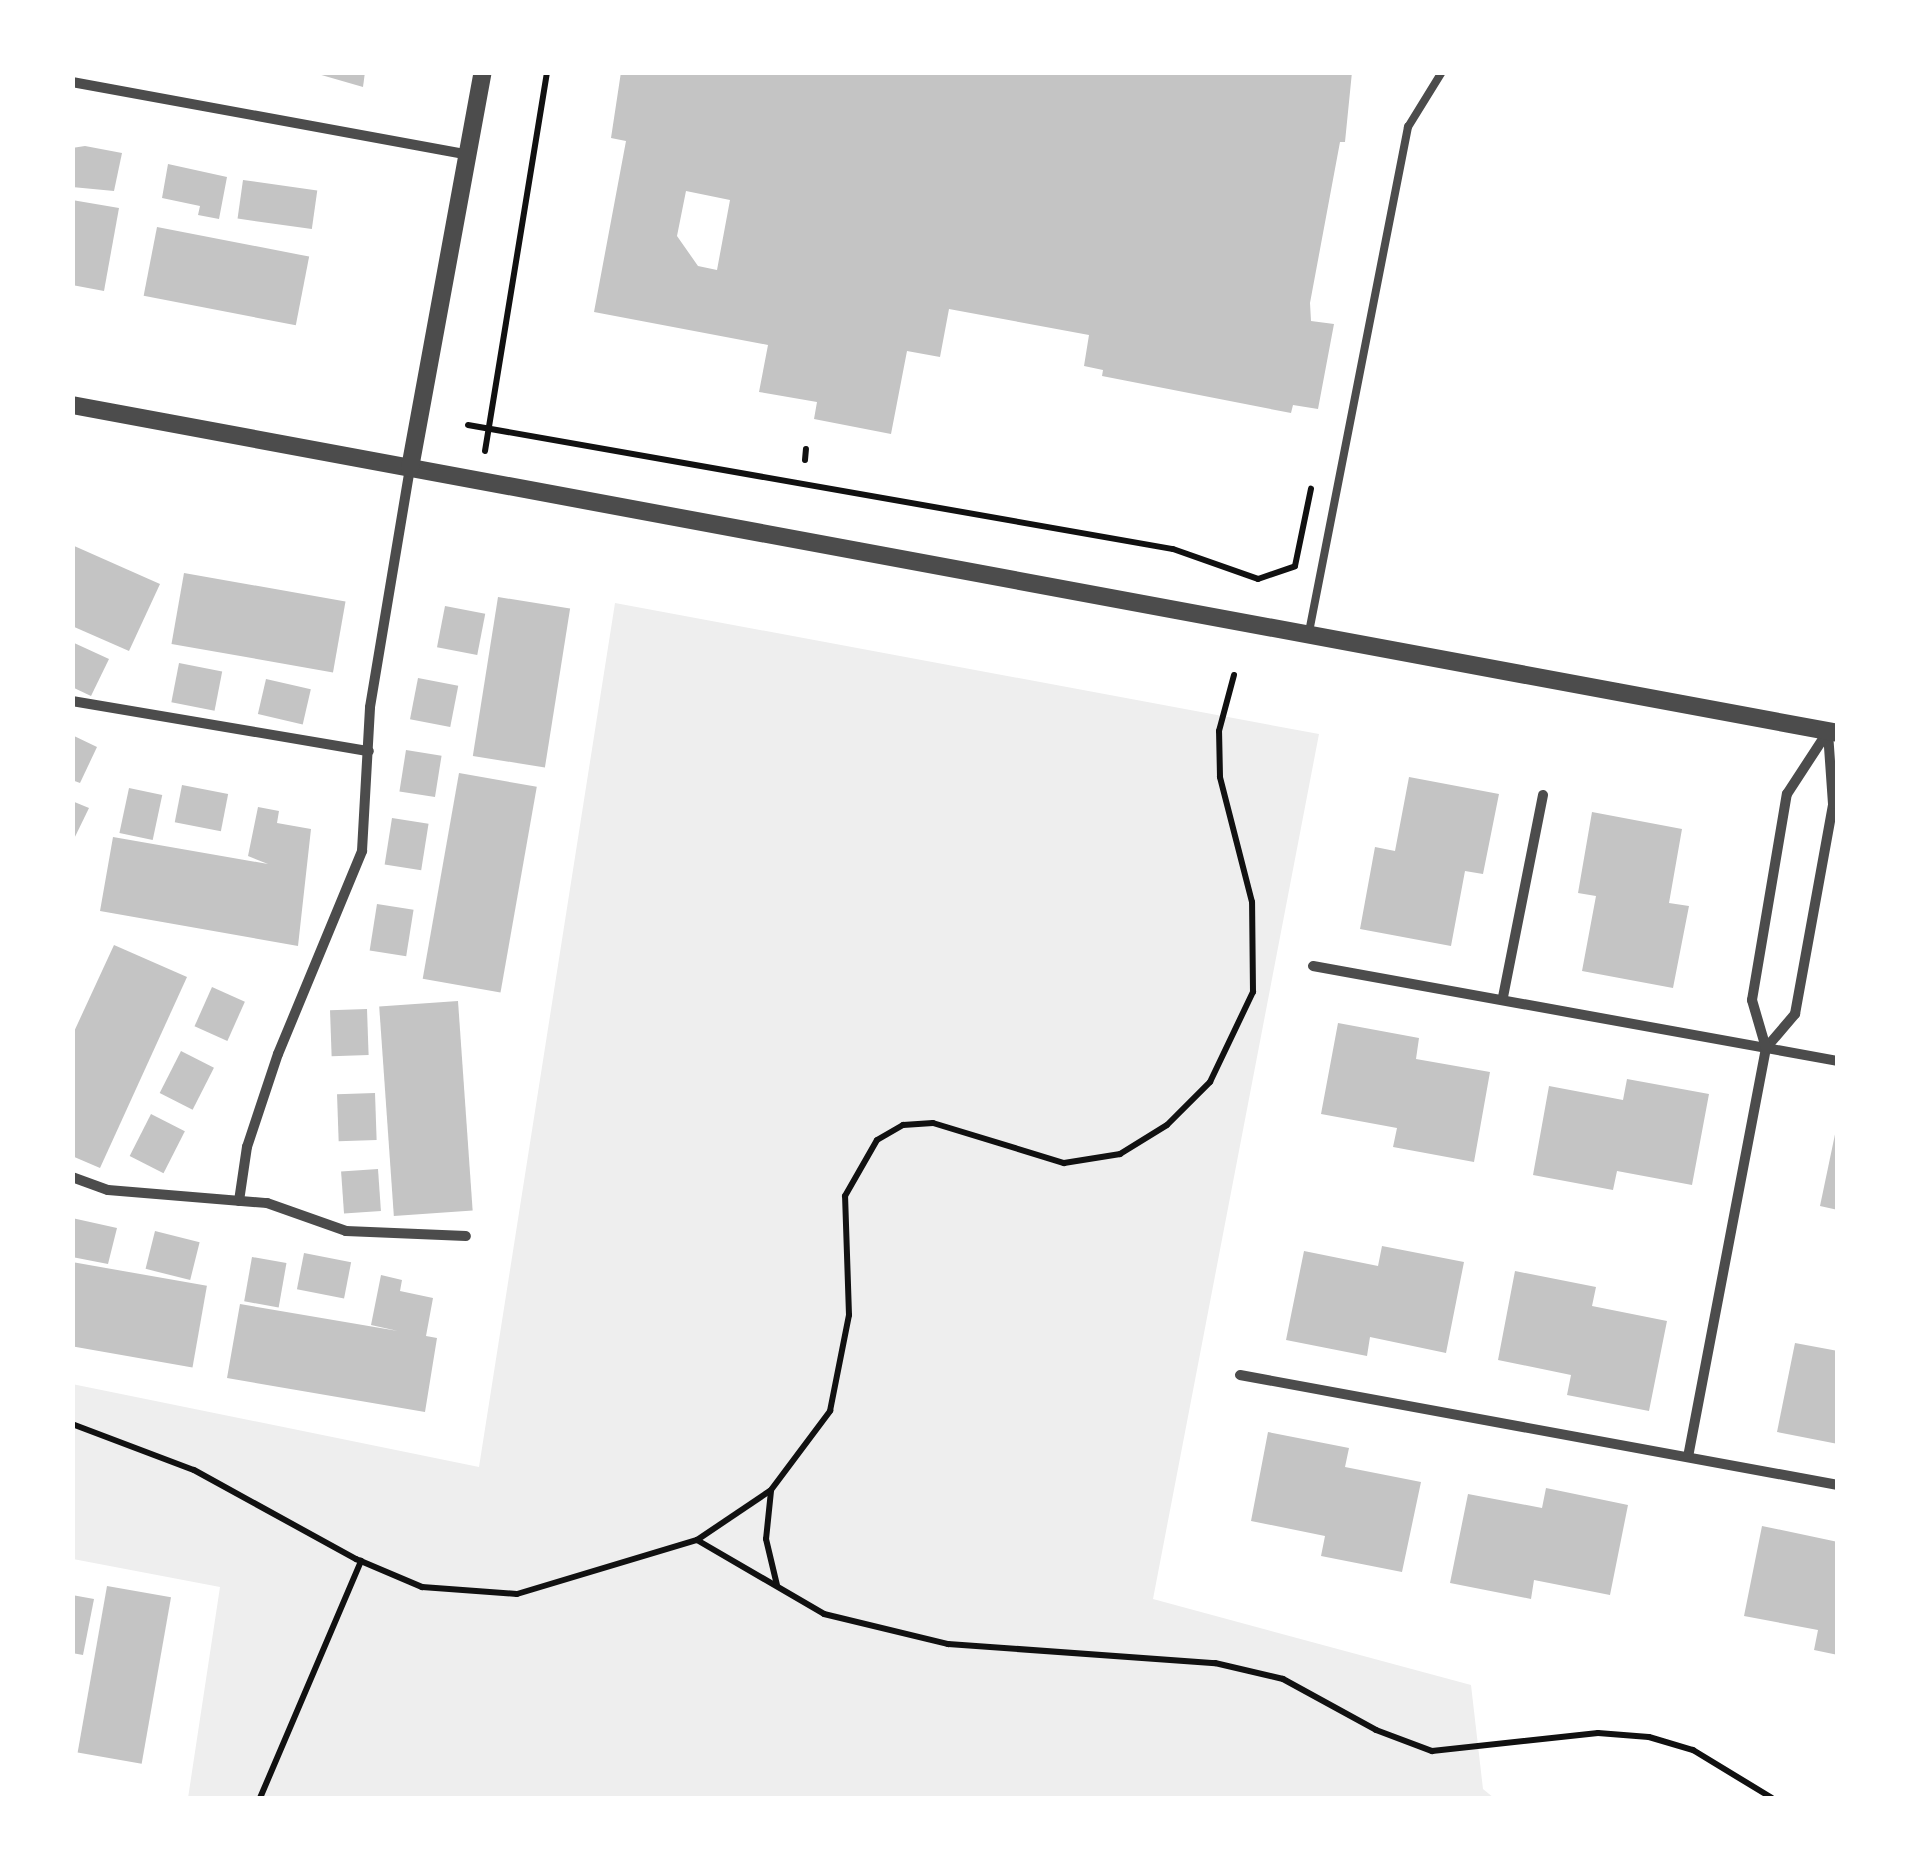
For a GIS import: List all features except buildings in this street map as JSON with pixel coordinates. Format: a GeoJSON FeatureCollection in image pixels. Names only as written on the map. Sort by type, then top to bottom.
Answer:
{"type":"FeatureCollection","features":[{"type":"Feature","properties":{"kind":"street"},"geometry":{"type":"LineString","coordinates":[[239,1201],[247,1147],[278,1054],[355,878],[380,632],[483,72]]}},
{"type":"Feature","properties":{"kind":"street"},"geometry":{"type":"LineString","coordinates":[[72,82],[468,155]]}},
{"type":"Feature","properties":{"kind":"street"},"geometry":{"type":"LineString","coordinates":[[72,406],[1833,732]]}},
{"type":"Feature","properties":{"kind":"street"},"geometry":{"type":"LineString","coordinates":[[72,701],[369,752]]}},
{"type":"Feature","properties":{"kind":"street"},"geometry":{"type":"LineString","coordinates":[[1766,1048],[1795,1014],[1833,804],[1833,732]]}},
{"type":"Feature","properties":{"kind":"street"},"geometry":{"type":"LineString","coordinates":[[1688,1457],[1766,1048],[1752,1000],[1787,794],[1833,732]]}},
{"type":"Feature","properties":{"kind":"street"},"geometry":{"type":"LineString","coordinates":[[1503,997],[1543,795]]}},
{"type":"Feature","properties":{"kind":"street"},"geometry":{"type":"LineString","coordinates":[[1313,966],[1503,997],[1838,1061]]}},
{"type":"Feature","properties":{"kind":"street"},"geometry":{"type":"LineString","coordinates":[[72,1177],[108,1190],[267,1203],[346,1232],[466,1236]]}},
{"type":"Feature","properties":{"kind":"street"},"geometry":{"type":"LineString","coordinates":[[1240,1375],[1838,1485]]}},
{"type":"Feature","properties":{"kind":"lane"},"geometry":{"type":"LineString","coordinates":[[1308,636],[1408,127],[1442,72]]}},
{"type":"Feature","properties":{"kind":"path"},"geometry":{"type":"LineString","coordinates":[[485,451],[548,72]]}},
{"type":"Feature","properties":{"kind":"path"},"geometry":{"type":"LineString","coordinates":[[468,425],[1173,549],[1258,580],[1295,566],[1313,476]]}},
{"type":"Feature","properties":{"kind":"path"},"geometry":{"type":"LineString","coordinates":[[805,460],[806,449]]}},
{"type":"Feature","properties":{"kind":"path"},"geometry":{"type":"LineString","coordinates":[[72,1424],[194,1470],[361,1561],[422,1587],[517,1594],[698,1540],[771,1490],[835,1396],[849,1314],[844,1196],[877,1140],[903,1125],[934,1123],[1064,1163],[1120,1154],[1167,1125],[1210,1082],[1253,992],[1252,902],[1220,777],[1220,731],[1234,675]]}},
{"type":"Feature","properties":{"kind":"path"},"geometry":{"type":"LineString","coordinates":[[771,1490],[766,1538],[777,1585]]}},
{"type":"Feature","properties":{"kind":"path"},"geometry":{"type":"LineString","coordinates":[[698,1540],[824,1614],[948,1644],[1214,1664],[1283,1679],[1376,1730],[1432,1751],[1598,1733],[1649,1737],[1693,1750],[1772,1798]]}},
{"type":"Feature","properties":{"kind":"path"},"geometry":{"type":"LineString","coordinates":[[260,1798],[361,1561]]}},
{"type":"Feature","properties":{"kind":"shaded area"},"geometry":{"type":"Polygon","coordinates":[[[615,603],[1319,734],[1153,1599],[1471,1685],[1483,1789],[1494,1798],[188,1798],[220,1587],[73,1559],[72,1384],[479,1467],[615,603]]]}}]}
